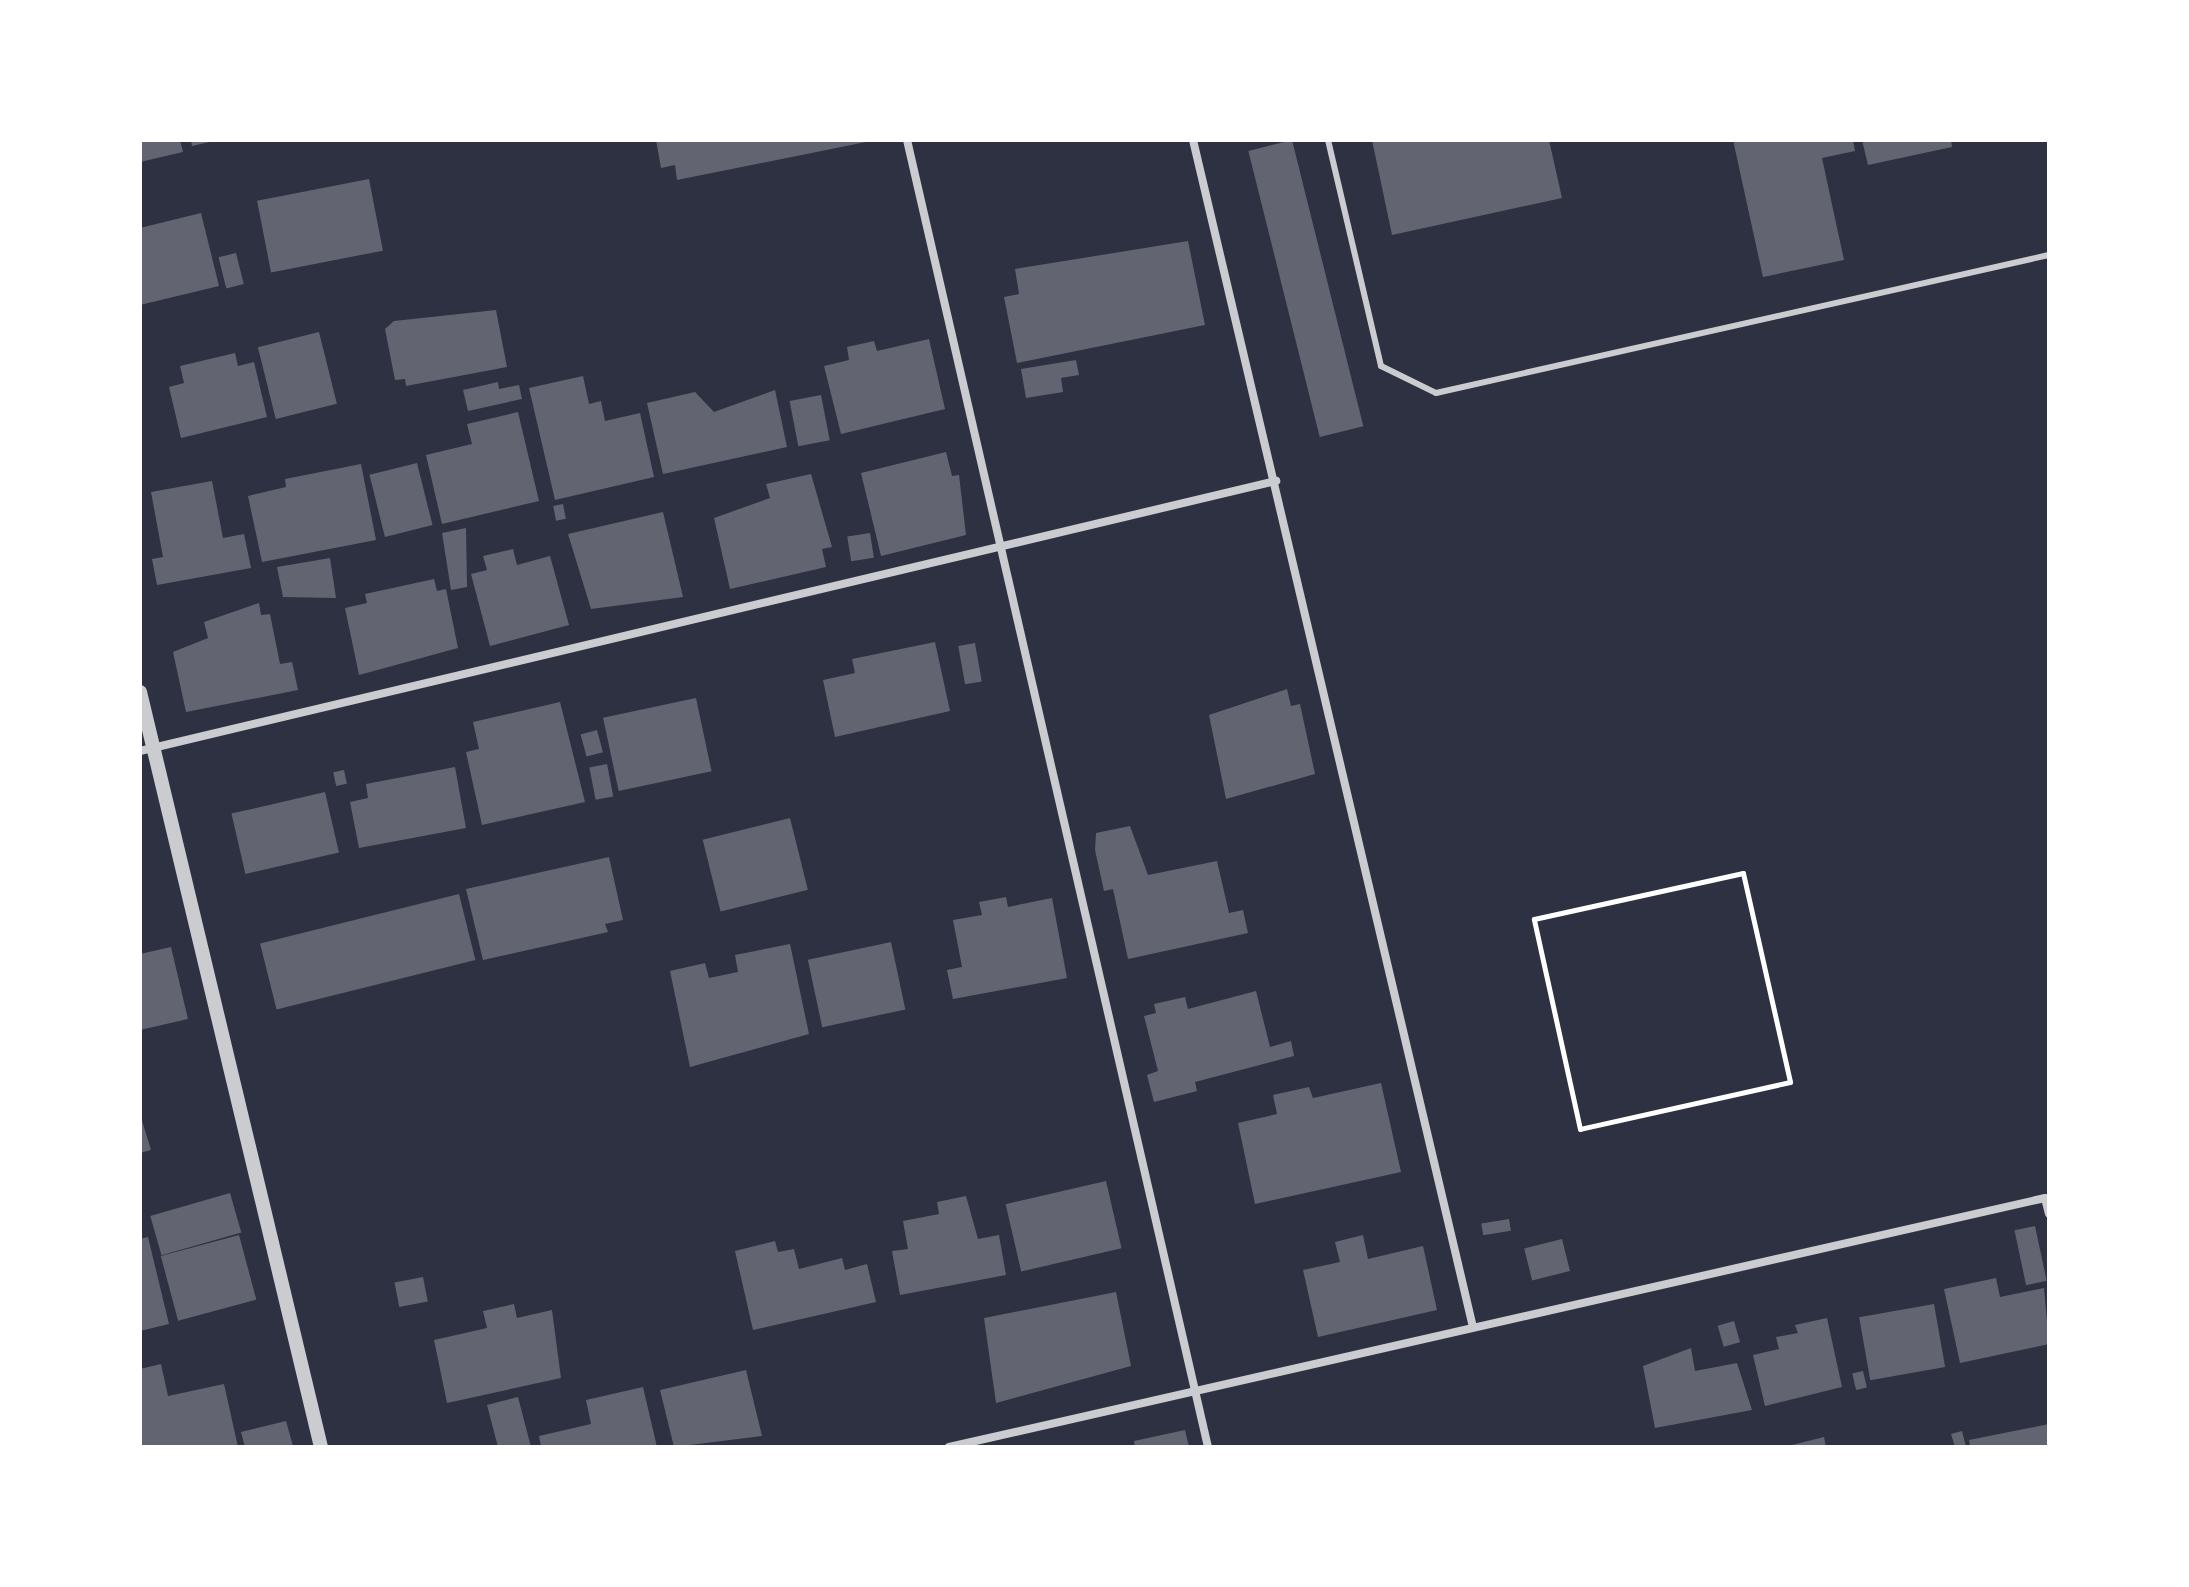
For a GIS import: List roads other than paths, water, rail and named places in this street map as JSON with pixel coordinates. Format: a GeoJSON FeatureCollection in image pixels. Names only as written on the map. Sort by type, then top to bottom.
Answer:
{"type":"FeatureCollection","features":[{"type":"Feature","properties":{"kind":"street"},"geometry":{"type":"LineString","coordinates":[[907,140],[1208,1447]]}},
{"type":"Feature","properties":{"kind":"street"},"geometry":{"type":"LineString","coordinates":[[1193,140],[1276,481],[1473,1327]]}},
{"type":"Feature","properties":{"kind":"street"},"geometry":{"type":"LineString","coordinates":[[146,749],[1001,550],[1276,481]]}},
{"type":"Feature","properties":{"kind":"street"},"geometry":{"type":"LineString","coordinates":[[140,692],[146,749],[321,1447]]}},
{"type":"Feature","properties":{"kind":"street"},"geometry":{"type":"LineString","coordinates":[[949,1447],[2045,1198],[2049,1214]]}},
{"type":"Feature","properties":{"kind":"lane"},"geometry":{"type":"LineString","coordinates":[[1328,140],[1381,366],[1436,393],[2049,255]]}}]}
